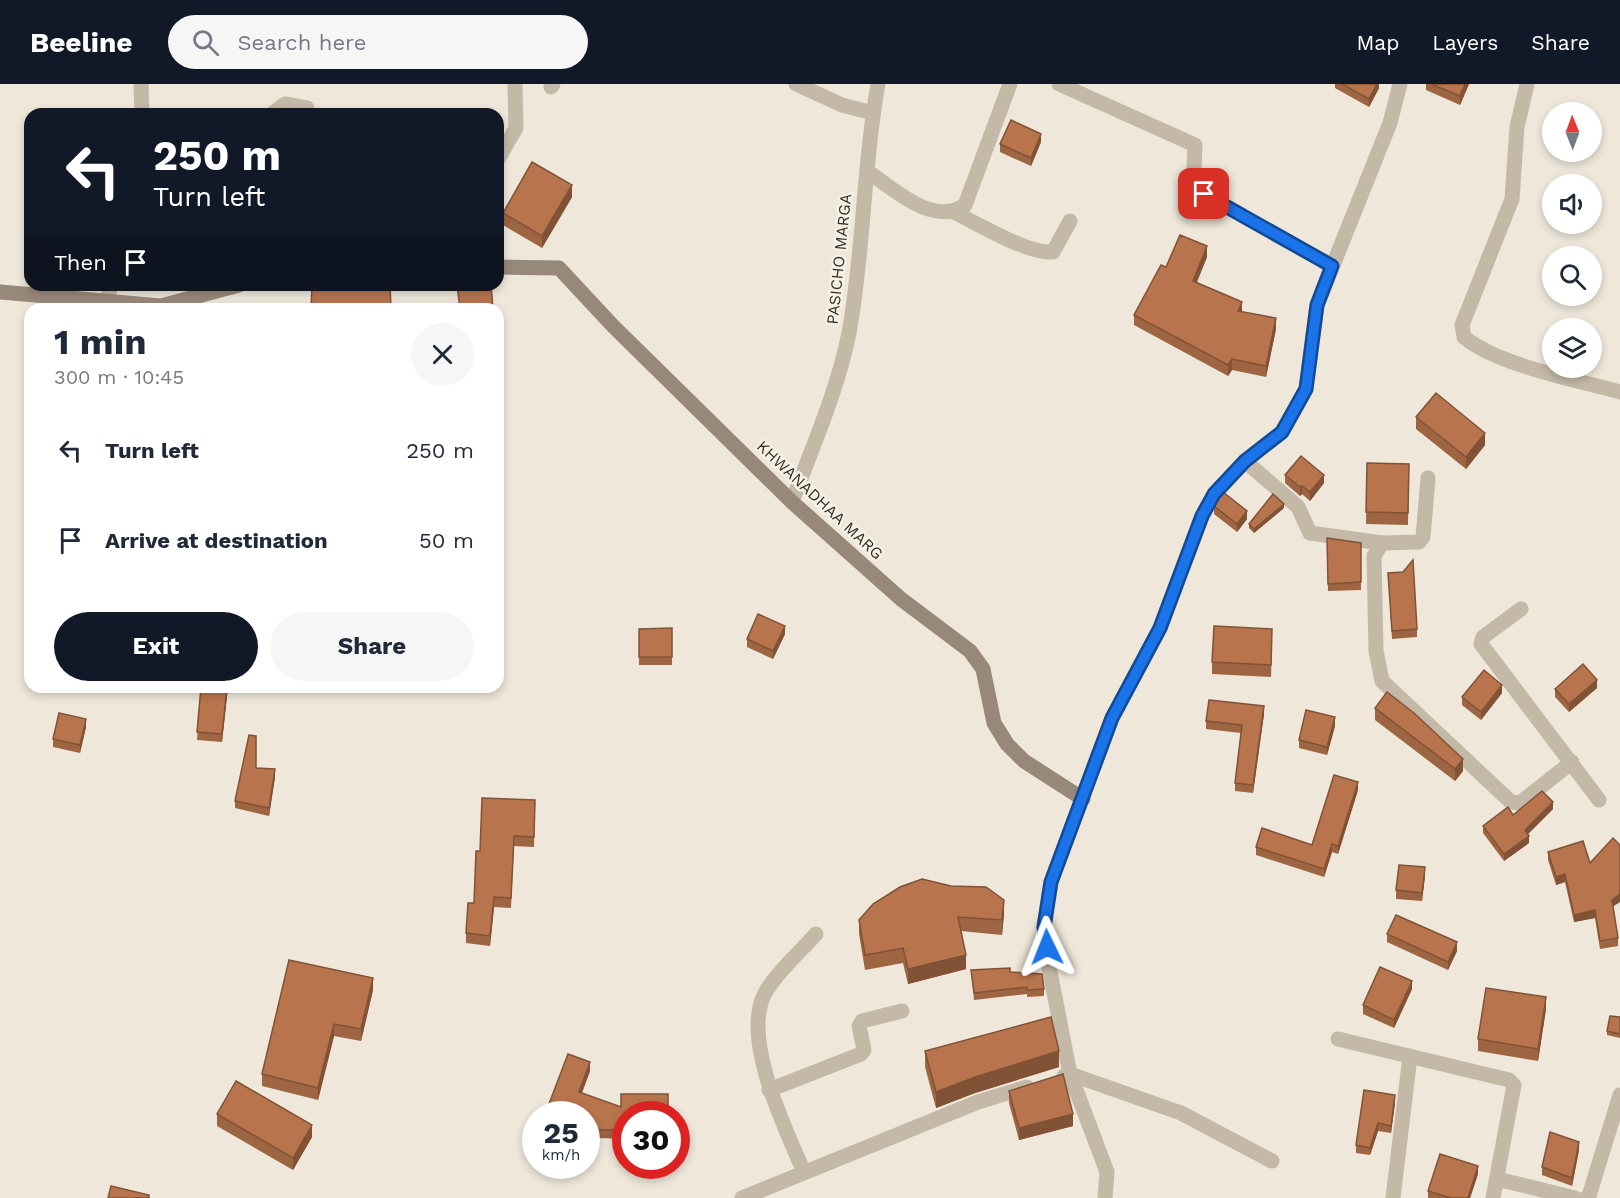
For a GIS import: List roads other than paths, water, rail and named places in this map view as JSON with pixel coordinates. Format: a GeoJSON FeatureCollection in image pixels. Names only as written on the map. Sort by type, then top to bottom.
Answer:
{"type":"FeatureCollection","features":[{"type":"Feature","properties":{"kind":"street"},"geometry":{"type":"LineString","coordinates":[[141,84],[142,108]]}},
{"type":"Feature","properties":{"kind":"street"},"geometry":{"type":"LineString","coordinates":[[504,149],[516,128],[515,84]]}},
{"type":"Feature","properties":{"kind":"street"},"geometry":{"type":"LineString","coordinates":[[796,84],[842,105],[873,113]]}},
{"type":"Feature","properties":{"kind":"street","name":"PASICHO MARGA"},"geometry":{"type":"LineString","coordinates":[[792,502],[822,421],[848,336],[857,285],[873,113],[878,84]]}},
{"type":"Feature","properties":{"kind":"street"},"geometry":{"type":"LineString","coordinates":[[954,212],[965,205],[1010,84]]}},
{"type":"Feature","properties":{"kind":"street"},"geometry":{"type":"LineString","coordinates":[[1059,84],[1195,145],[1194,171],[1204,194],[1332,266]]}},
{"type":"Feature","properties":{"kind":"street"},"geometry":{"type":"LineString","coordinates":[[1105,1198],[1107,1172],[1070,1074],[1044,927],[1051,882],[1112,718],[1160,628],[1202,516],[1214,494],[1245,461],[1282,432],[1306,389],[1317,305],[1390,123],[1400,84]]}},
{"type":"Feature","properties":{"kind":"street"},"geometry":{"type":"LineString","coordinates":[[1527,84],[1517,127],[1512,199],[1462,325],[1464,337],[1475,347],[1525,365],[1620,392]]}},
{"type":"Feature","properties":{"kind":"street"},"geometry":{"type":"LineString","coordinates":[[280,108],[285,104],[307,108]]}},
{"type":"Feature","properties":{"kind":"street"},"geometry":{"type":"LineString","coordinates":[[867,171],[924,209],[954,212],[1001,236],[1045,253],[1053,252],[1057,247],[1070,221]]}},
{"type":"Feature","properties":{"kind":"street","name":"KHWANADHAA MARG"},"geometry":{"type":"LineString","coordinates":[[504,267],[559,268],[613,326],[792,502],[902,599],[970,651],[983,669],[994,723],[1007,744],[1024,761],[1083,799]]}},
{"type":"Feature","properties":{"kind":"street"},"geometry":{"type":"LineString","coordinates":[[0,292],[108,303],[110,291]]}},
{"type":"Feature","properties":{"kind":"street"},"geometry":{"type":"LineString","coordinates":[[172,303],[217,291]]}},
{"type":"Feature","properties":{"kind":"street"},"geometry":{"type":"LineString","coordinates":[[1245,461],[1298,507],[1310,533],[1382,543],[1419,542],[1423,537],[1428,478]]}},
{"type":"Feature","properties":{"kind":"street"},"geometry":{"type":"LineString","coordinates":[[1382,543],[1374,556],[1376,651],[1382,681],[1510,802],[1520,803],[1572,762]]}},
{"type":"Feature","properties":{"kind":"street"},"geometry":{"type":"LineString","coordinates":[[1521,609],[1483,637],[1481,644],[1599,800]]}},
{"type":"Feature","properties":{"kind":"street"},"geometry":{"type":"LineString","coordinates":[[804,1172],[769,1090],[758,1028],[765,993],[816,933]]}},
{"type":"Feature","properties":{"kind":"street"},"geometry":{"type":"LineString","coordinates":[[769,1090],[861,1054],[864,1050],[859,1026],[862,1021],[902,1011]]}},
{"type":"Feature","properties":{"kind":"street"},"geometry":{"type":"LineString","coordinates":[[1338,1039],[1509,1080],[1514,1085],[1493,1198]]}},
{"type":"Feature","properties":{"kind":"street"},"geometry":{"type":"LineString","coordinates":[[1393,1198],[1410,1056]]}},
{"type":"Feature","properties":{"kind":"street"},"geometry":{"type":"LineString","coordinates":[[742,1198],[978,1102],[1070,1074],[1181,1113],[1272,1161]]}},
{"type":"Feature","properties":{"kind":"street"},"geometry":{"type":"LineString","coordinates":[[1586,1198],[1589,1196],[1620,1095]]}},
{"type":"Feature","properties":{"kind":"street"},"geometry":{"type":"LineString","coordinates":[[1497,1179],[1575,1198]]}}]}
